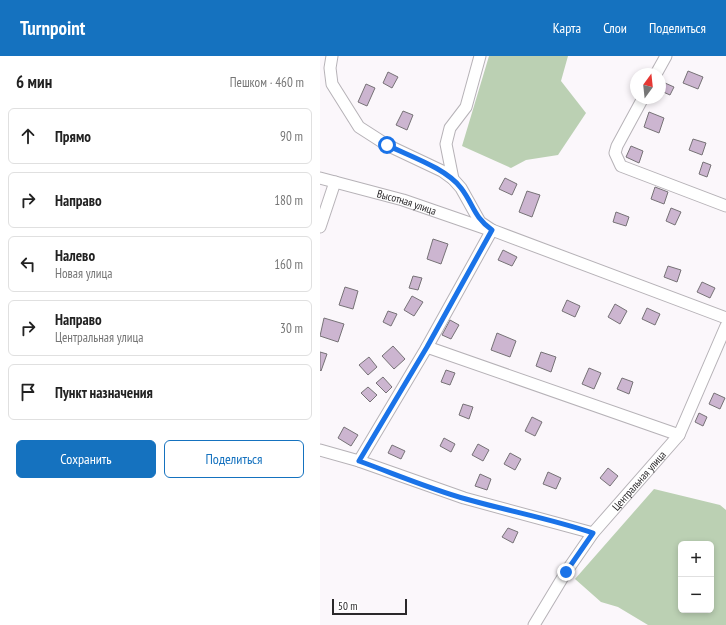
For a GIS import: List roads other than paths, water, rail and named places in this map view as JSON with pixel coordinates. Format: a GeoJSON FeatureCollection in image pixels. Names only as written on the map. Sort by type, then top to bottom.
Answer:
{"type":"FeatureCollection","features":[{"type":"Feature","properties":{"kind":"street"},"geometry":{"type":"LineString","coordinates":[[332,56],[330,68],[332,84],[360,127],[387,145],[453,179],[461,188],[480,222],[492,230],[726,318]]}},
{"type":"Feature","properties":{"kind":"street"},"geometry":{"type":"LineString","coordinates":[[453,179],[446,144],[450,128],[466,107],[480,56]]}},
{"type":"Feature","properties":{"kind":"street"},"geometry":{"type":"LineString","coordinates":[[659,68],[666,56]]}},
{"type":"Feature","properties":{"kind":"street"},"geometry":{"type":"LineString","coordinates":[[640,104],[616,146],[615,153],[621,166],[726,206]]}},
{"type":"Feature","properties":{"kind":"street","name":"Высотная улица"},"geometry":{"type":"LineString","coordinates":[[320,178],[403,200],[473,225],[492,230]]}},
{"type":"Feature","properties":{"kind":"street"},"geometry":{"type":"LineString","coordinates":[[320,227],[335,182]]}},
{"type":"Feature","properties":{"kind":"street"},"geometry":{"type":"LineString","coordinates":[[359,461],[427,347],[492,230]]}},
{"type":"Feature","properties":{"kind":"street","name":"Центральная улица"},"geometry":{"type":"LineString","coordinates":[[534,625],[566,572],[593,533],[679,435],[726,326]]}},
{"type":"Feature","properties":{"kind":"street"},"geometry":{"type":"LineString","coordinates":[[427,347],[679,435]]}},
{"type":"Feature","properties":{"kind":"street"},"geometry":{"type":"LineString","coordinates":[[320,450],[359,461],[464,498],[538,518],[567,524],[593,533]]}}]}
